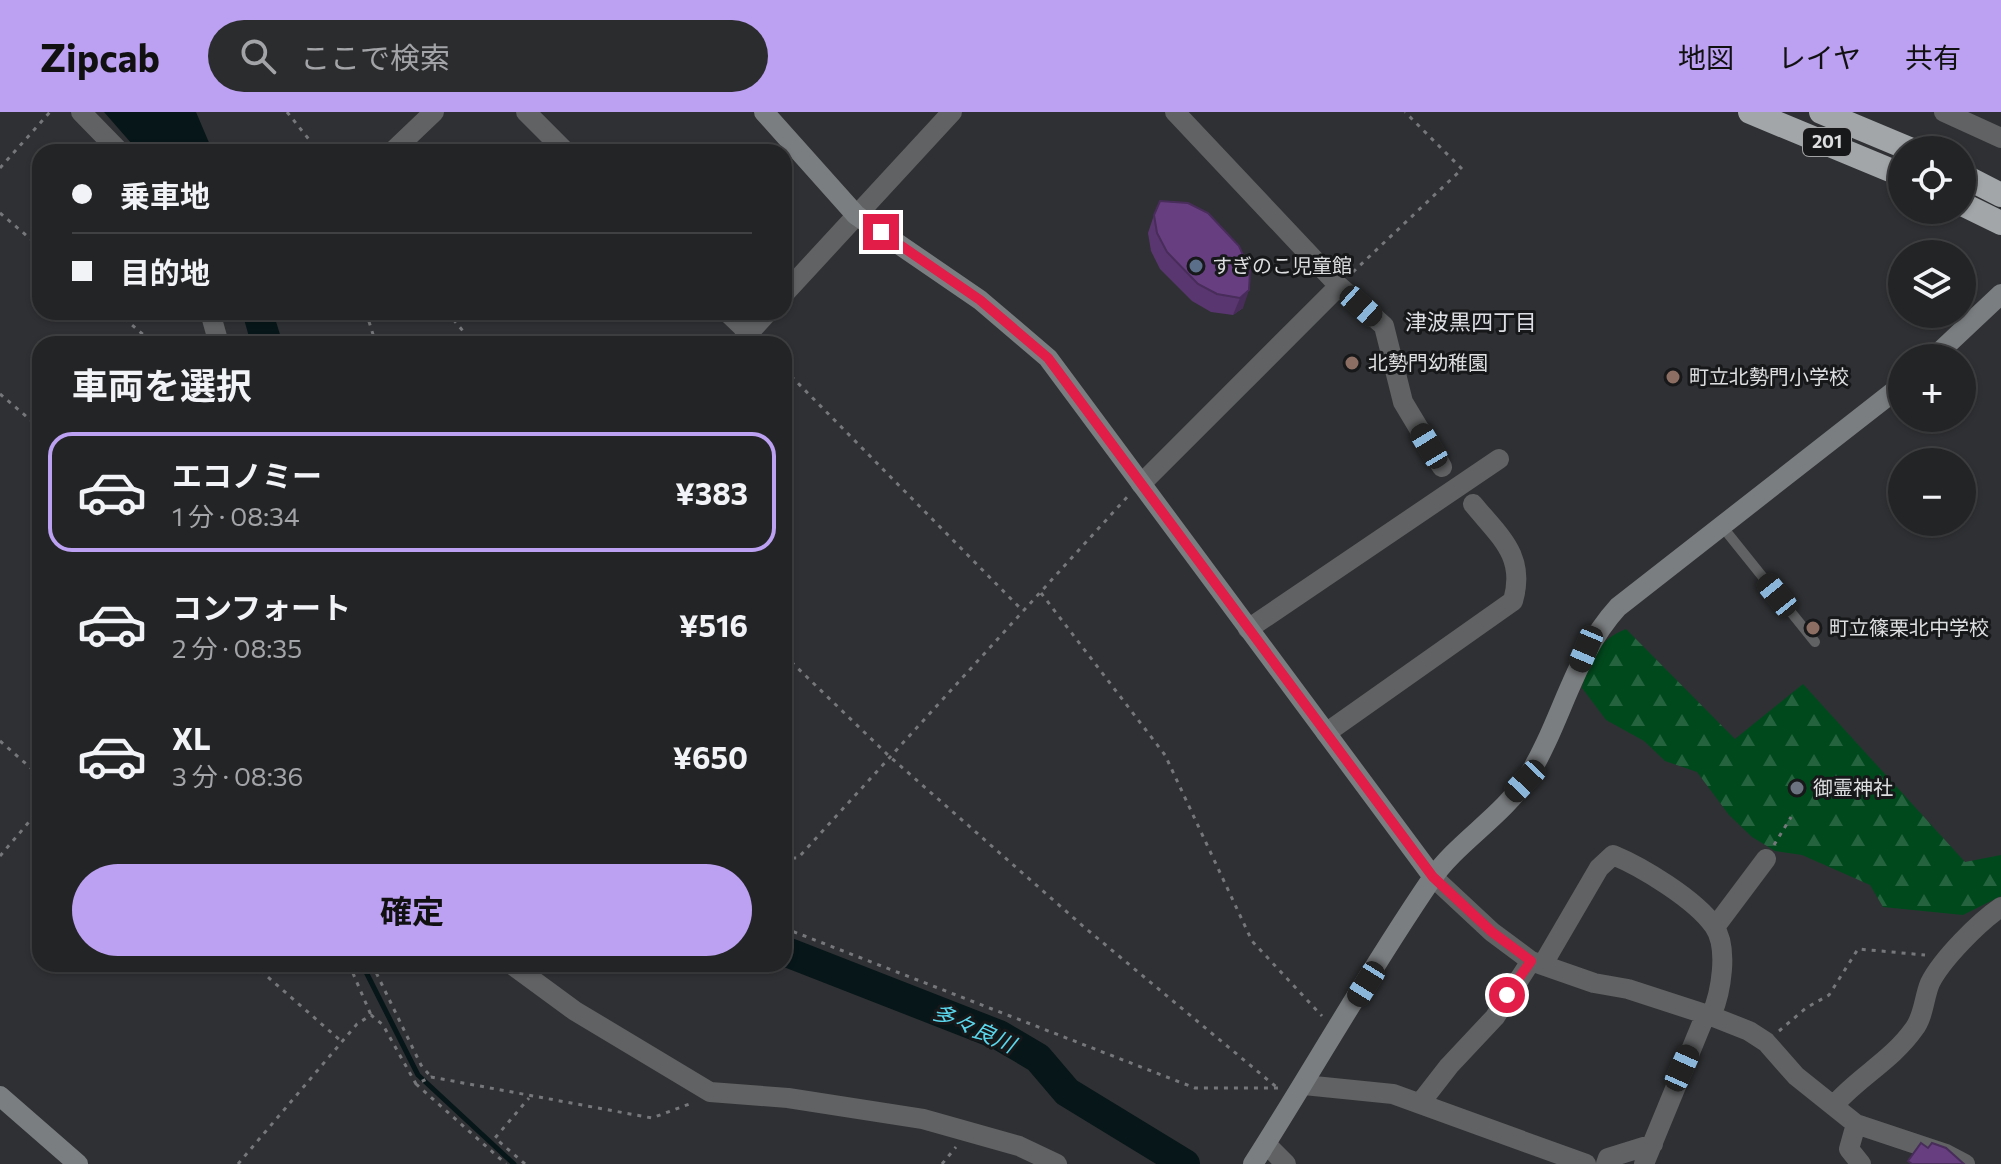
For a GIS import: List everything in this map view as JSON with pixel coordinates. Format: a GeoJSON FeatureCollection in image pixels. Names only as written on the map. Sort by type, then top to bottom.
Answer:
{"type":"FeatureCollection","features":[{"type":"Feature","properties":{"kind":"highway","name":"201"},"geometry":{"type":"LineString","coordinates":[[1750,112],[1888,169]]}},
{"type":"Feature","properties":{"kind":"highway","name":"201"},"geometry":{"type":"LineString","coordinates":[[1821,112],[1888,140]]}},
{"type":"Feature","properties":{"kind":"highway"},"geometry":{"type":"LineString","coordinates":[[1976,182],[2001,195]]}},
{"type":"Feature","properties":{"kind":"highway"},"geometry":{"type":"LineString","coordinates":[[1976,211],[2001,223]]}},
{"type":"Feature","properties":{"kind":"street"},"geometry":{"type":"LineString","coordinates":[[81,112],[112,144]]}},
{"type":"Feature","properties":{"kind":"street"},"geometry":{"type":"LineString","coordinates":[[400,144],[434,112]]}},
{"type":"Feature","properties":{"kind":"street"},"geometry":{"type":"LineString","coordinates":[[526,112],[558,144]]}},
{"type":"Feature","properties":{"kind":"street"},"geometry":{"type":"LineString","coordinates":[[764,112],[856,215],[1020,331],[1048,358],[1433,877],[1492,932],[1537,962],[1708,1016],[1766,1042],[1796,1076],[1835,1104],[1856,1124],[1946,1154],[1965,1164]]}},
{"type":"Feature","properties":{"kind":"street"},"geometry":{"type":"LineString","coordinates":[[792,285],[952,112]]}},
{"type":"Feature","properties":{"kind":"street"},"geometry":{"type":"LineString","coordinates":[[1175,112],[1339,286],[1384,326],[1403,402],[1442,467]]}},
{"type":"Feature","properties":{"kind":"street"},"geometry":{"type":"LineString","coordinates":[[1944,112],[2001,138]]}},
{"type":"Feature","properties":{"kind":"street"},"geometry":{"type":"LineString","coordinates":[[1141,484],[1339,286]]}},
{"type":"Feature","properties":{"kind":"street"},"geometry":{"type":"LineString","coordinates":[[1948,344],[2001,294]]}},
{"type":"Feature","properties":{"kind":"street"},"geometry":{"type":"LineString","coordinates":[[747,336],[761,320]]}},
{"type":"Feature","properties":{"kind":"street"},"geometry":{"type":"LineString","coordinates":[[1286,1164],[1260,1153],[1292,1090],[1336,1030],[1433,877],[1525,781],[1546,744],[1586,649],[1601,626],[1618,607],[1888,396]]}},
{"type":"Feature","properties":{"kind":"street"},"geometry":{"type":"LineString","coordinates":[[1248,629],[1499,459]]}},
{"type":"Feature","properties":{"kind":"street"},"geometry":{"type":"LineString","coordinates":[[1326,733],[1513,601],[1520,578],[1514,555],[1473,504]]}},
{"type":"Feature","properties":{"kind":"street"},"geometry":{"type":"LineString","coordinates":[[1421,1102],[1449,1066],[1487,1027],[1537,962],[1599,868],[1613,855],[1632,863],[1693,905],[1715,927],[1722,977],[1644,1164]]}},
{"type":"Feature","properties":{"kind":"street"},"geometry":{"type":"LineString","coordinates":[[1715,927],[1766,859]]}},
{"type":"Feature","properties":{"kind":"street"},"geometry":{"type":"LineString","coordinates":[[1835,1104],[1856,1081],[1887,1062],[1917,1026],[1930,984],[1944,962],[2001,907]]}},
{"type":"Feature","properties":{"kind":"street"},"geometry":{"type":"LineString","coordinates":[[522,972],[575,1011],[710,1092],[788,1098],[923,1119],[1019,1146],[1057,1164]]}},
{"type":"Feature","properties":{"kind":"street"},"geometry":{"type":"LineString","coordinates":[[1292,1090],[1393,1094],[1586,1164]]}},
{"type":"Feature","properties":{"kind":"street"},"geometry":{"type":"LineString","coordinates":[[0,1096],[78,1164]]}},
{"type":"Feature","properties":{"kind":"street"},"geometry":{"type":"LineString","coordinates":[[1856,1124],[1849,1149],[1861,1164]]}},
{"type":"Feature","properties":{"kind":"street"},"geometry":{"type":"LineString","coordinates":[[1606,1164],[1608,1158],[1653,1144]]}},
{"type":"Feature","properties":{"kind":"lane"},"geometry":{"type":"LineString","coordinates":[[1721,525],[1815,642]]}},
{"type":"Feature","properties":{"kind":"path"},"geometry":{"type":"LineString","coordinates":[[0,168],[50,112]]}},
{"type":"Feature","properties":{"kind":"path"},"geometry":{"type":"LineString","coordinates":[[287,112],[313,144]]}},
{"type":"Feature","properties":{"kind":"path"},"geometry":{"type":"LineString","coordinates":[[1339,286],[1462,169],[1405,112]]}},
{"type":"Feature","properties":{"kind":"path"},"geometry":{"type":"LineString","coordinates":[[0,213],[32,240]]}},
{"type":"Feature","properties":{"kind":"path"},"geometry":{"type":"LineString","coordinates":[[126,320],[145,336]]}},
{"type":"Feature","properties":{"kind":"path"},"geometry":{"type":"LineString","coordinates":[[454,320],[467,336]]}},
{"type":"Feature","properties":{"kind":"path"},"geometry":{"type":"LineString","coordinates":[[792,377],[1024,611]]}},
{"type":"Feature","properties":{"kind":"path"},"geometry":{"type":"LineString","coordinates":[[0,394],[32,421]]}},
{"type":"Feature","properties":{"kind":"path"},"geometry":{"type":"LineString","coordinates":[[792,858],[798,858],[888,755],[1141,484]]}},
{"type":"Feature","properties":{"kind":"path"},"geometry":{"type":"LineString","coordinates":[[1041,593],[1165,755],[1252,941],[1336,1030]]}},
{"type":"Feature","properties":{"kind":"path"},"geometry":{"type":"LineString","coordinates":[[792,663],[888,755],[1084,927],[1292,1090]]}},
{"type":"Feature","properties":{"kind":"path"},"geometry":{"type":"LineString","coordinates":[[0,741],[32,769]]}},
{"type":"Feature","properties":{"kind":"path"},"geometry":{"type":"LineString","coordinates":[[1766,859],[1791,817]]}},
{"type":"Feature","properties":{"kind":"path"},"geometry":{"type":"LineString","coordinates":[[0,856],[32,818]]}},
{"type":"Feature","properties":{"kind":"path"},"geometry":{"type":"LineString","coordinates":[[792,931],[1195,1088],[1292,1090]]}},
{"type":"Feature","properties":{"kind":"path"},"geometry":{"type":"LineString","coordinates":[[1766,1042],[1806,1008],[1829,995],[1858,949],[1920,953],[1944,962]]}},
{"type":"Feature","properties":{"kind":"path"},"geometry":{"type":"LineString","coordinates":[[262,972],[342,1042]]}},
{"type":"Feature","properties":{"kind":"path"},"geometry":{"type":"LineString","coordinates":[[352,972],[371,1015],[383,1025],[418,1084],[506,1164]]}},
{"type":"Feature","properties":{"kind":"path"},"geometry":{"type":"LineString","coordinates":[[376,972],[429,1078]]}},
{"type":"Feature","properties":{"kind":"path"},"geometry":{"type":"LineString","coordinates":[[238,1164],[342,1042],[371,1015]]}},
{"type":"Feature","properties":{"kind":"path"},"geometry":{"type":"LineString","coordinates":[[418,1084],[429,1078],[652,1118],[710,1092]]}},
{"type":"Feature","properties":{"kind":"path"},"geometry":{"type":"LineString","coordinates":[[525,1164],[495,1138],[530,1098]]}},
{"type":"Feature","properties":{"kind":"green space"},"geometry":{"type":"Polygon","coordinates":[[[1626,629],[1735,739],[1803,684],[1965,862],[2001,855],[2001,896],[1963,915],[1883,907],[1870,885],[1802,855],[1775,851],[1752,837],[1729,815],[1697,772],[1665,761],[1644,741],[1606,720],[1582,688],[1596,652],[1608,639],[1626,629]]]}},
{"type":"Feature","properties":{"kind":"shaded area"},"geometry":{"type":"Polygon","coordinates":[[[104,112],[196,112],[210,144],[132,144],[104,112]]]}},
{"type":"Feature","properties":{"kind":"shaded area"},"geometry":{"type":"Polygon","coordinates":[[[244,320],[276,320],[280,336],[249,336],[244,320]]]}},
{"type":"Feature","properties":{"kind":"building","name":"すぎのこ児童館"},"geometry":{"type":"Polygon","coordinates":[[[1160,201],[1188,203],[1208,213],[1239,246],[1250,271],[1249,290],[1240,298],[1217,294],[1198,284],[1167,252],[1157,233],[1154,215],[1160,201]]]}},
{"type":"Feature","properties":{"kind":"building"},"geometry":{"type":"Polygon","coordinates":[[[1921,1143],[1928,1148],[1932,1143],[1946,1148],[1964,1164],[1912,1164],[1908,1161],[1921,1143]]]}},
{"type":"Feature","properties":{"kind":"waterway","name":"多々良川"},"geometry":{"type":"LineString","coordinates":[[792,954],[999,1035],[1038,1058],[1067,1092],[1185,1164]]}},
{"type":"Feature","properties":{"kind":"waterway"},"geometry":{"type":"LineString","coordinates":[[366,972],[418,1075],[514,1164]]}},
{"type":"Feature","properties":{"kind":"place","name":"すぎのこ児童館"},"geometry":{"type":"Point","coordinates":[1196,266]}},
{"type":"Feature","properties":{"kind":"place","name":"北勢門幼稚園"},"geometry":{"type":"Point","coordinates":[1352,363]}},
{"type":"Feature","properties":{"kind":"place","name":"町立北勢門小学校"},"geometry":{"type":"Point","coordinates":[1673,377]}},
{"type":"Feature","properties":{"kind":"place","name":"町立篠栗北中学校"},"geometry":{"type":"Point","coordinates":[1813,628]}},
{"type":"Feature","properties":{"kind":"place","name":"御霊神社"},"geometry":{"type":"Point","coordinates":[1797,788]}},
{"type":"Feature","properties":{"kind":"district","name":"津波黒四丁目"},"geometry":{"type":"Point","coordinates":[1471,322]}},
{"type":"Feature","properties":{"kind":"route"},"geometry":{"type":"LineString","coordinates":[[881,232],[980,300],[1048,358],[1433,877],[1492,932],[1531,961],[1507,995]]}}]}
